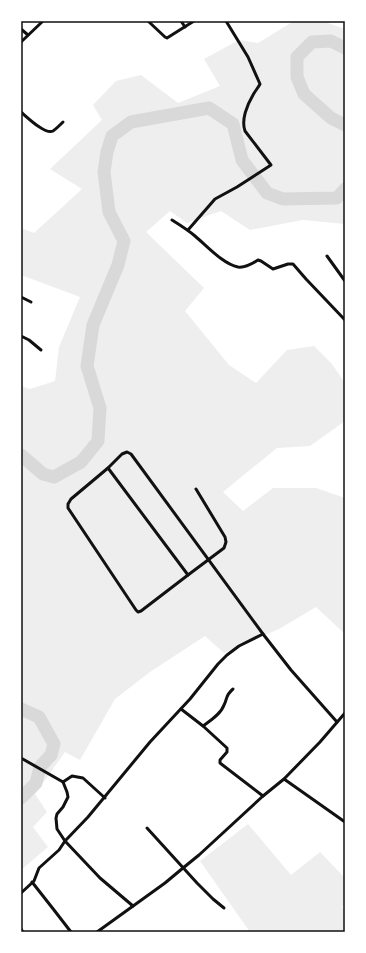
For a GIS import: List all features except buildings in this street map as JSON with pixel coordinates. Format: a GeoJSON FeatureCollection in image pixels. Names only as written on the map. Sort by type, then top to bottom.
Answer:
{"type":"FeatureCollection","features":[{"type":"Feature","properties":{"kind":"street"},"geometry":{"type":"LineString","coordinates":[[21,42],[43,21]]}},
{"type":"Feature","properties":{"kind":"street"},"geometry":{"type":"LineString","coordinates":[[148,21],[164,37],[167,38],[194,21]]}},
{"type":"Feature","properties":{"kind":"street"},"geometry":{"type":"LineString","coordinates":[[181,21],[184,27]]}},
{"type":"Feature","properties":{"kind":"street"},"geometry":{"type":"LineString","coordinates":[[188,230],[215,199],[271,166],[271,164],[245,132],[244,122],[249,104],[260,84],[248,57],[226,21]]}},
{"type":"Feature","properties":{"kind":"street"},"geometry":{"type":"LineString","coordinates":[[21,29],[28,35]]}},
{"type":"Feature","properties":{"kind":"street"},"geometry":{"type":"LineString","coordinates":[[21,112],[44,130],[49,132],[53,131],[62,122]]}},
{"type":"Feature","properties":{"kind":"street"},"geometry":{"type":"LineString","coordinates":[[172,220],[188,230],[224,260],[236,266],[250,266],[258,260],[262,261],[272,269],[293,264],[345,320]]}},
{"type":"Feature","properties":{"kind":"street"},"geometry":{"type":"LineString","coordinates":[[327,256],[345,281]]}},
{"type":"Feature","properties":{"kind":"street"},"geometry":{"type":"LineString","coordinates":[[21,297],[31,302]]}},
{"type":"Feature","properties":{"kind":"street"},"geometry":{"type":"LineString","coordinates":[[21,336],[29,340],[41,350]]}},
{"type":"Feature","properties":{"kind":"street"},"geometry":{"type":"LineString","coordinates":[[196,489],[225,537],[226,542],[224,548],[209,560],[141,611],[138,612],[68,508],[68,504],[71,499],[108,468],[122,454],[127,452],[131,454],[209,560],[263,634],[291,670],[337,722]]}},
{"type":"Feature","properties":{"kind":"street"},"geometry":{"type":"LineString","coordinates":[[108,468],[188,575]]}},
{"type":"Feature","properties":{"kind":"street"},"geometry":{"type":"LineString","coordinates":[[21,893],[36,877],[39,868],[59,850],[65,841],[105,798],[150,742],[181,709],[218,664],[239,646],[263,634]]}},
{"type":"Feature","properties":{"kind":"street"},"geometry":{"type":"LineString","coordinates":[[203,726],[221,710],[228,693],[233,689]]}},
{"type":"Feature","properties":{"kind":"street"},"geometry":{"type":"LineString","coordinates":[[181,709],[203,726],[227,748],[228,750],[220,760],[220,763],[263,796]]}},
{"type":"Feature","properties":{"kind":"street"},"geometry":{"type":"LineString","coordinates":[[97,932],[165,883],[200,855],[263,796],[284,779],[345,713]]}},
{"type":"Feature","properties":{"kind":"street"},"geometry":{"type":"LineString","coordinates":[[21,758],[63,782],[68,797],[63,807],[57,814],[57,828],[65,841],[100,878],[133,906]]}},
{"type":"Feature","properties":{"kind":"street"},"geometry":{"type":"LineString","coordinates":[[63,782],[72,776],[83,778],[105,798]]}},
{"type":"Feature","properties":{"kind":"street"},"geometry":{"type":"LineString","coordinates":[[284,779],[345,822]]}},
{"type":"Feature","properties":{"kind":"street"},"geometry":{"type":"LineString","coordinates":[[147,828],[183,868],[213,899],[224,908]]}},
{"type":"Feature","properties":{"kind":"street"},"geometry":{"type":"LineString","coordinates":[[32,882],[71,932]]}},
{"type":"Feature","properties":{"kind":"shaded area"},"geometry":{"type":"Polygon","coordinates":[[[294,21],[322,21],[345,29],[345,224],[303,220],[250,230],[221,211],[187,223],[170,211],[146,232],[204,288],[185,311],[229,365],[256,383],[287,350],[314,346],[332,364],[345,383],[345,421],[310,446],[277,448],[223,492],[243,511],[273,488],[316,488],[345,498],[345,634],[316,607],[279,629],[224,653],[205,636],[150,672],[115,699],[80,760],[65,752],[35,794],[47,812],[33,827],[48,847],[21,870],[21,386],[30,389],[55,381],[59,347],[80,297],[21,275],[21,228],[34,233],[82,189],[50,169],[102,120],[93,105],[116,81],[141,75],[178,103],[220,86],[204,59],[239,40],[258,43],[294,21]]]}},
{"type":"Feature","properties":{"kind":"shaded area"},"geometry":{"type":"Polygon","coordinates":[[[248,824],[291,875],[320,852],[345,878],[345,904],[342,907],[345,912],[345,932],[250,932],[200,861],[248,824]]]}},
{"type":"Feature","properties":{"kind":"waterway"},"geometry":{"type":"LineString","coordinates":[[345,48],[331,41],[312,42],[297,57],[297,77],[304,94],[331,118],[345,125]]}},
{"type":"Feature","properties":{"kind":"waterway"},"geometry":{"type":"LineString","coordinates":[[21,455],[43,474],[54,477],[81,462],[98,441],[100,408],[87,366],[93,325],[118,265],[124,241],[109,212],[104,172],[107,152],[112,136],[131,122],[209,108],[233,124],[242,160],[267,193],[283,199],[337,198],[345,189]]}},
{"type":"Feature","properties":{"kind":"waterway"},"geometry":{"type":"LineString","coordinates":[[21,709],[39,717],[54,744],[51,755],[40,767],[36,783],[21,798]]}}]}
